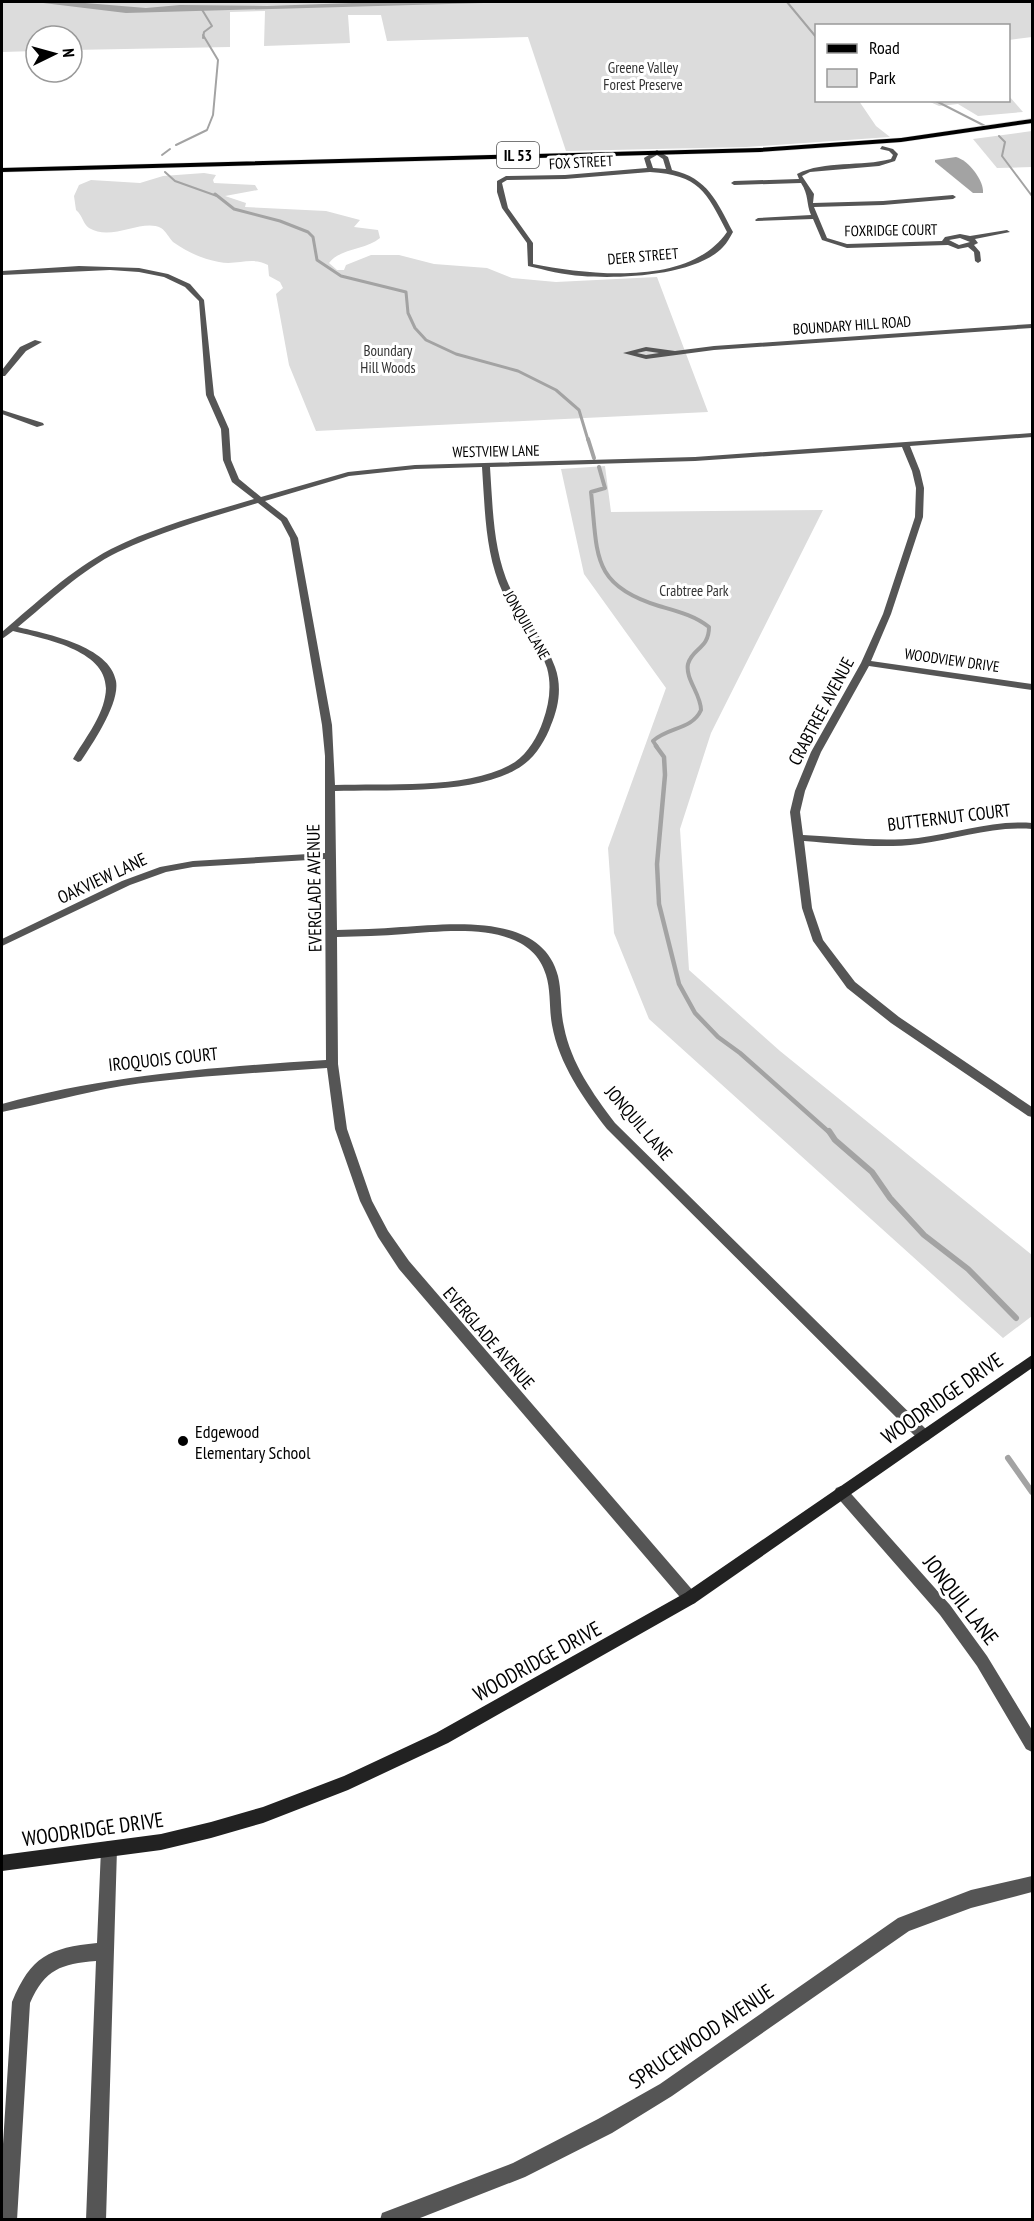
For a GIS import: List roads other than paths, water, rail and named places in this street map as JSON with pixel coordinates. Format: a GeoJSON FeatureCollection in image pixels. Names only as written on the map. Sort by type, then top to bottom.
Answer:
{"type":"FeatureCollection","features":[{"type":"Feature","properties":{"kind":"main road","name":"IL 53"},"geometry":{"type":"LineString","coordinates":[[2,170],[760,150],[901,140],[1032,121]]}},
{"type":"Feature","properties":{"kind":"main road","name":"IL 53"},"geometry":{"type":"LineString","coordinates":[[2,176],[802,154],[882,148],[1032,128]]}},
{"type":"Feature","properties":{"kind":"street"},"geometry":{"type":"LineString","coordinates":[[735,183],[801,181],[799,175],[808,170],[879,164],[893,160],[881,153],[882,148]]}},
{"type":"Feature","properties":{"kind":"street"},"geometry":{"type":"LineString","coordinates":[[657,152],[666,158],[669,170]]}},
{"type":"Feature","properties":{"kind":"street","name":"IL 53"},"geometry":{"type":"LineString","coordinates":[[647,158],[657,152]]}},
{"type":"Feature","properties":{"kind":"street"},"geometry":{"type":"LineString","coordinates":[[647,158],[650,170]]}},
{"type":"Feature","properties":{"kind":"street","name":"DEER STREET"},"geometry":{"type":"LineString","coordinates":[[530,265],[581,274],[651,271],[691,264],[725,244],[730,232],[706,187],[688,175],[669,170],[650,170]]}},
{"type":"Feature","properties":{"kind":"street","name":"FOX STREET"},"geometry":{"type":"LineString","coordinates":[[530,265],[530,243],[514,227],[499,196],[499,182],[506,178],[565,177],[650,170]]}},
{"type":"Feature","properties":{"kind":"street","name":"FOXRIDGE COURT"},"geometry":{"type":"LineString","coordinates":[[801,181],[811,194],[810,205],[824,239],[836,244],[860,247],[901,243],[946,243],[958,247],[1007,232]]}},
{"type":"Feature","properties":{"kind":"street","name":"FOXRIDGE COURT"},"geometry":{"type":"LineString","coordinates":[[810,205],[883,203],[953,197]]}},
{"type":"Feature","properties":{"kind":"street"},"geometry":{"type":"LineString","coordinates":[[758,220],[814,217]]}},
{"type":"Feature","properties":{"kind":"street","name":"FOXRIDGE COURT"},"geometry":{"type":"LineString","coordinates":[[946,243],[945,239],[951,236],[970,242]]}},
{"type":"Feature","properties":{"kind":"street"},"geometry":{"type":"LineString","coordinates":[[970,242],[977,252],[978,261]]}},
{"type":"Feature","properties":{"kind":"street","name":"EVERGLADE AVENUE"},"geometry":{"type":"LineString","coordinates":[[2,273],[128,269],[174,278],[195,290],[202,301],[210,395],[225,429],[229,466],[235,480],[284,520],[294,538],[327,725],[332,1064],[341,1129],[351,1166],[383,1234],[404,1265],[690,1598]]}},
{"type":"Feature","properties":{"kind":"street","name":"BOUNDARY HILL ROAD"},"geometry":{"type":"LineString","coordinates":[[674,353],[646,349],[627,353],[646,357],[1032,326]]}},
{"type":"Feature","properties":{"kind":"street"},"geometry":{"type":"LineString","coordinates":[[2,374],[23,349],[38,342]]}},
{"type":"Feature","properties":{"kind":"street"},"geometry":{"type":"LineString","coordinates":[[2,412],[40,425]]}},
{"type":"Feature","properties":{"kind":"street","name":"WESTVIEW LANE"},"geometry":{"type":"LineString","coordinates":[[2,636],[75,576],[114,551],[173,526],[329,478],[372,470],[695,459],[1032,435]]}},
{"type":"Feature","properties":{"kind":"street","name":"CRABTREE AVENUE"},"geometry":{"type":"LineString","coordinates":[[905,444],[919,481],[920,510],[887,614],[866,663],[806,774],[795,812],[811,926],[838,971],[886,1014],[1032,1113]]}},
{"type":"Feature","properties":{"kind":"street","name":"JONQUIL LANE"},"geometry":{"type":"LineString","coordinates":[[329,788],[455,782],[484,778],[518,764],[534,747],[547,726],[555,696],[553,674],[544,650],[516,610],[498,571],[493,545],[486,465]]}},
{"type":"Feature","properties":{"kind":"street"},"geometry":{"type":"LineString","coordinates":[[12,628],[86,651],[105,668],[111,680],[110,697],[78,759]]}},
{"type":"Feature","properties":{"kind":"street","name":"WOODVIEW DRIVE"},"geometry":{"type":"LineString","coordinates":[[866,663],[1032,687]]}},
{"type":"Feature","properties":{"kind":"street","name":"BUTTERNUT COURT"},"geometry":{"type":"LineString","coordinates":[[798,837],[868,843],[906,842],[993,825],[1032,826]]}},
{"type":"Feature","properties":{"kind":"street","name":"OAKVIEW LANE"},"geometry":{"type":"LineString","coordinates":[[2,943],[126,883],[164,869],[193,864],[330,856]]}},
{"type":"Feature","properties":{"kind":"street","name":"JONQUIL LANE"},"geometry":{"type":"LineString","coordinates":[[330,934],[473,928],[498,931],[525,941],[546,961],[551,974],[553,1003],[564,1050],[578,1079],[611,1126],[924,1436]]}},
{"type":"Feature","properties":{"kind":"street","name":"IROQUOIS COURT"},"geometry":{"type":"LineString","coordinates":[[2,1108],[59,1093],[134,1078],[332,1064]]}},
{"type":"Feature","properties":{"kind":"street","name":"WOODRIDGE DRIVE"},"geometry":{"type":"LineString","coordinates":[[2,1863],[161,1842],[211,1830],[263,1815],[348,1782],[442,1738],[690,1598],[1032,1361]]}},
{"type":"Feature","properties":{"kind":"street","name":"JONQUIL LANE"},"geometry":{"type":"LineString","coordinates":[[841,1492],[945,1610],[982,1661],[1032,1744]]}},
{"type":"Feature","properties":{"kind":"street"},"geometry":{"type":"LineString","coordinates":[[96,2220],[109,1849]]}},
{"type":"Feature","properties":{"kind":"street","name":"SPRUCEWOOD AVENUE"},"geometry":{"type":"LineString","coordinates":[[389,2220],[518,2170],[605,2127],[666,2090],[904,1924],[971,1899],[1032,1884]]}},
{"type":"Feature","properties":{"kind":"street"},"geometry":{"type":"LineString","coordinates":[[7,2220],[21,2002],[30,1981],[48,1962],[73,1954],[105,1952]]}},
{"type":"Feature","properties":{"kind":"waterway"},"geometry":{"type":"LineString","coordinates":[[787,2],[815,36]]}},
{"type":"Feature","properties":{"kind":"waterway"},"geometry":{"type":"LineString","coordinates":[[201,8],[212,26],[204,32],[203,36]]}},
{"type":"Feature","properties":{"kind":"waterway"},"geometry":{"type":"LineString","coordinates":[[176,145],[207,130],[213,115],[218,60],[203,36]]}},
{"type":"Feature","properties":{"kind":"waterway"},"geometry":{"type":"LineString","coordinates":[[938,102],[987,127]]}},
{"type":"Feature","properties":{"kind":"waterway"},"geometry":{"type":"LineString","coordinates":[[999,136],[1005,142],[1002,156],[1032,196]]}},
{"type":"Feature","properties":{"kind":"waterway"},"geometry":{"type":"LineString","coordinates":[[162,155],[170,149]]}},
{"type":"Feature","properties":{"kind":"waterway"},"geometry":{"type":"LineString","coordinates":[[165,172],[175,181],[217,196]]}},
{"type":"Feature","properties":{"kind":"waterway"},"geometry":{"type":"LineString","coordinates":[[215,194],[234,209],[280,221],[308,232],[313,237],[317,260],[341,276],[406,292],[408,313],[415,328],[426,340],[456,354],[518,371],[556,390],[579,410],[588,440]]}},
{"type":"Feature","properties":{"kind":"waterway"},"geometry":{"type":"LineString","coordinates":[[588,439],[594,458]]}},
{"type":"Feature","properties":{"kind":"waterway"},"geometry":{"type":"LineString","coordinates":[[599,467],[605,488],[591,492],[597,550],[609,577],[620,588],[637,598],[691,616],[709,627],[706,640],[688,664],[689,675],[699,698],[701,710],[686,725],[659,736],[653,741],[657,747]]}},
{"type":"Feature","properties":{"kind":"waterway"},"geometry":{"type":"LineString","coordinates":[[656,746],[664,757],[665,775],[657,864],[659,904],[679,984],[695,1013],[718,1037],[740,1053],[830,1133]]}},
{"type":"Feature","properties":{"kind":"waterway"},"geometry":{"type":"LineString","coordinates":[[829,1131],[835,1140],[872,1172],[890,1198],[924,1235],[968,1269],[1016,1318]]}},
{"type":"Feature","properties":{"kind":"waterway"},"geometry":{"type":"LineString","coordinates":[[1008,1458],[1032,1492]]}},
{"type":"Feature","properties":{"kind":"place","name":"Edgewood Elementary School"},"geometry":{"type":"Point","coordinates":[183,1441]}},
{"type":"Feature","properties":{"kind":"park label","name":"Greene Valley Forest Preserve"},"geometry":{"type":"Point","coordinates":[643,76]}},
{"type":"Feature","properties":{"kind":"park label","name":"Boundary Hill Woods"},"geometry":{"type":"Point","coordinates":[388,358]}},
{"type":"Feature","properties":{"kind":"park label","name":"Crabtree Park"},"geometry":{"type":"Point","coordinates":[694,590]}}]}
